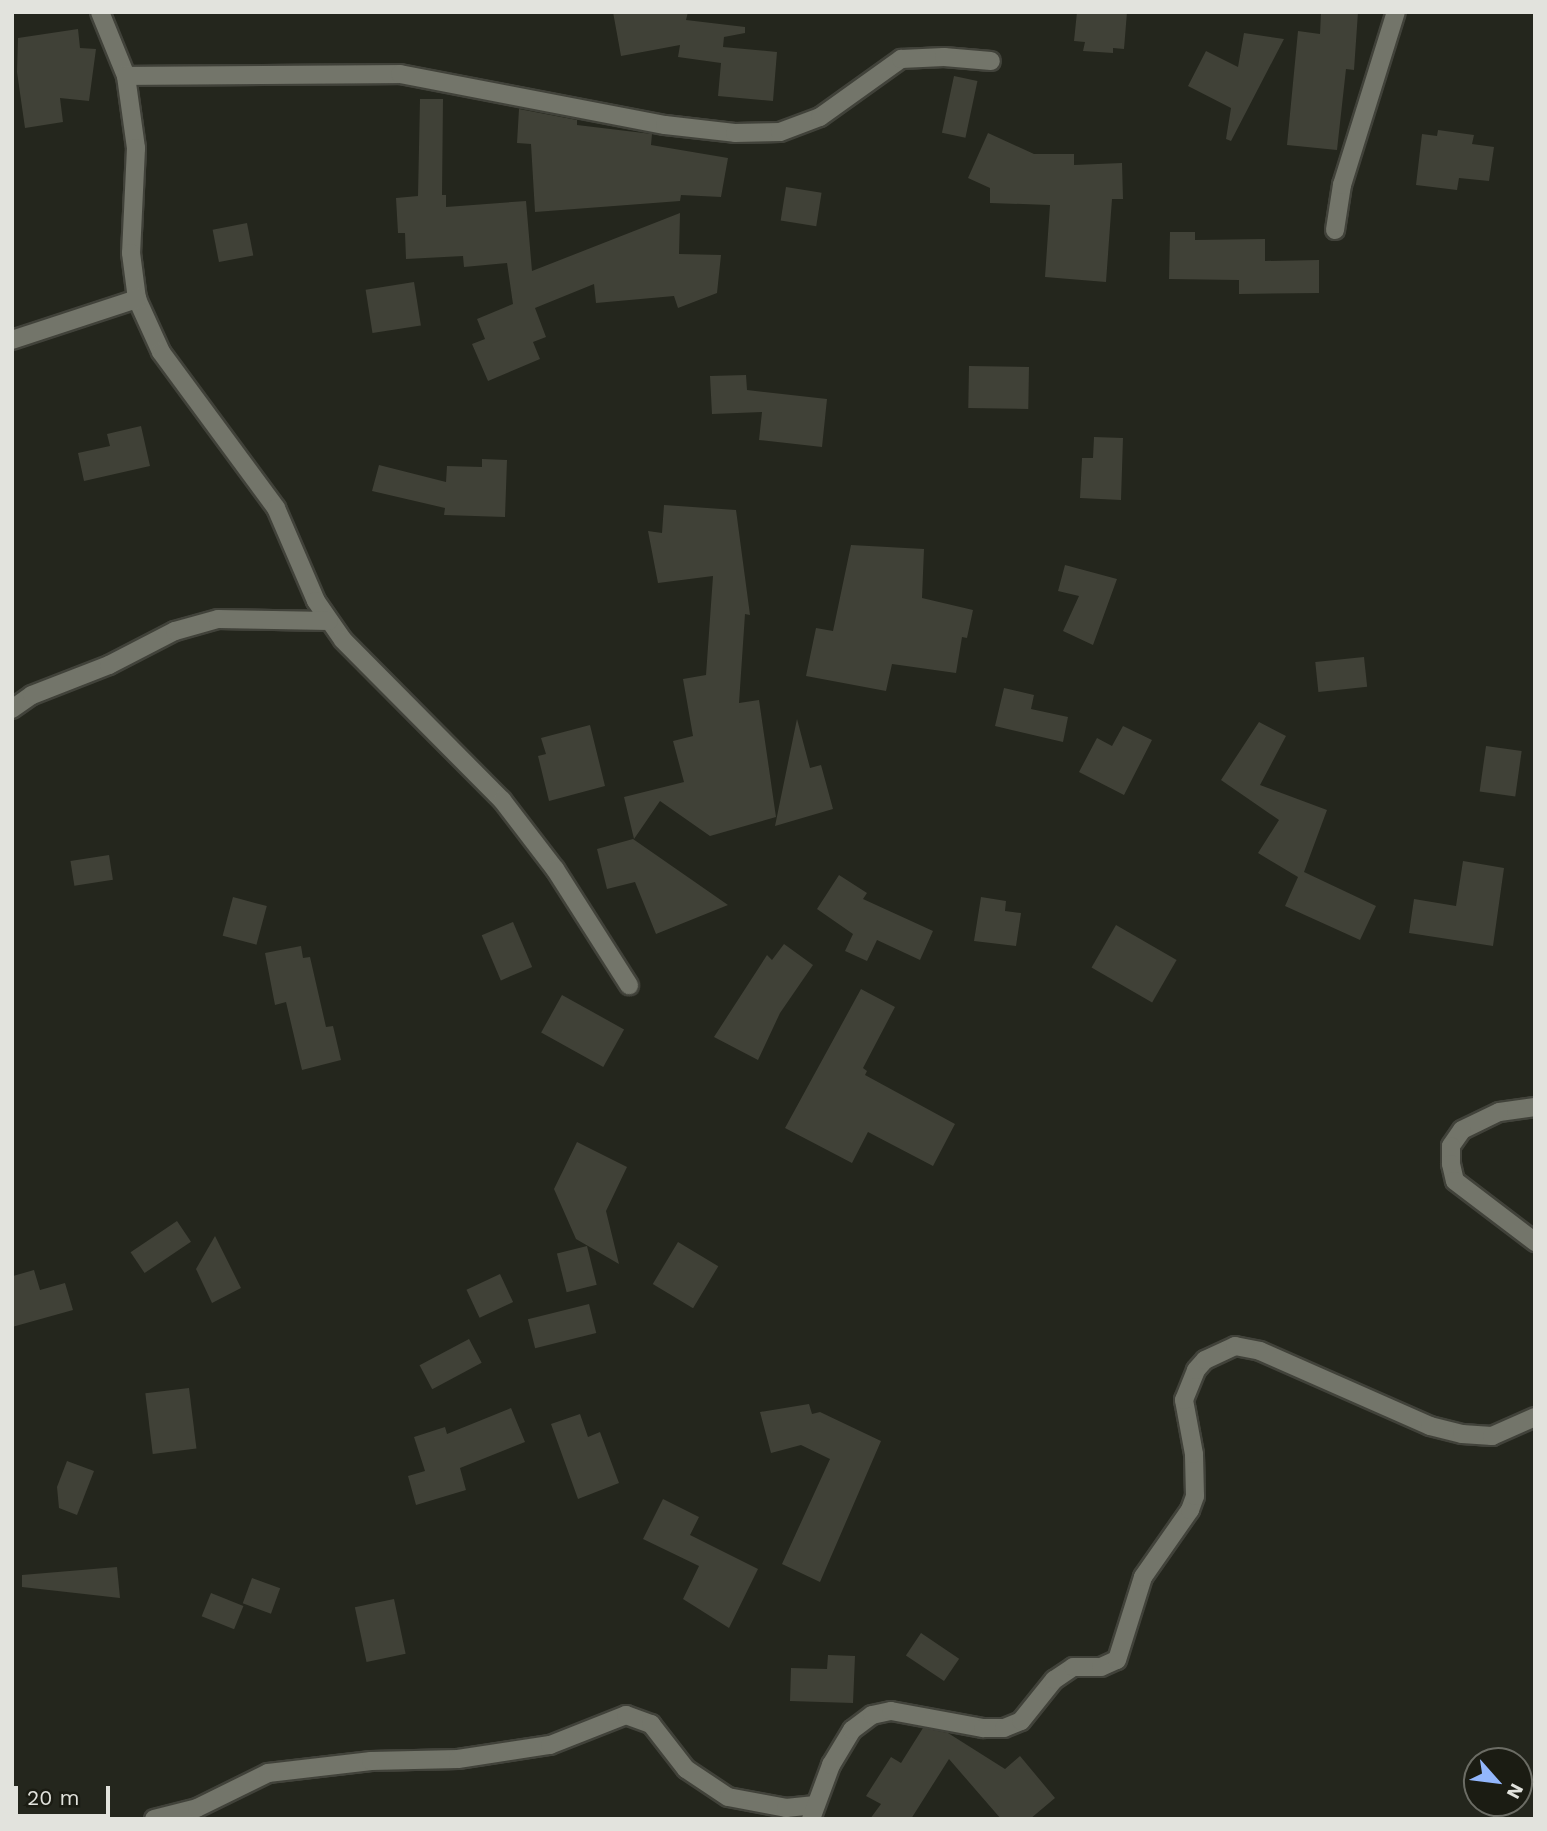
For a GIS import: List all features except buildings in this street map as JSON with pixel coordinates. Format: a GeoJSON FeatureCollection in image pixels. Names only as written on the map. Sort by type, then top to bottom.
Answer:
{"type":"FeatureCollection","features":[{"type":"Feature","properties":{"kind":"street"},"geometry":{"type":"LineString","coordinates":[[100,12],[126,76],[136,148],[131,253],[137,299],[161,352],[275,508],[329,621],[343,640],[502,800],[555,869],[629,985]]}},
{"type":"Feature","properties":{"kind":"street"},"geometry":{"type":"LineString","coordinates":[[1335,230],[1342,185],[1396,12]]}},
{"type":"Feature","properties":{"kind":"street"},"geometry":{"type":"LineString","coordinates":[[126,76],[400,74],[665,125],[746,133],[780,132],[820,117],[901,59],[944,57],[991,61]]}},
{"type":"Feature","properties":{"kind":"street"},"geometry":{"type":"LineString","coordinates":[[12,340],[137,299]]}},
{"type":"Feature","properties":{"kind":"street"},"geometry":{"type":"LineString","coordinates":[[12,709],[33,695],[109,665],[175,631],[218,619],[329,621]]}},
{"type":"Feature","properties":{"kind":"street"},"geometry":{"type":"LineString","coordinates":[[1535,1107],[1499,1112],[1462,1130],[1451,1146],[1451,1164],[1455,1181],[1535,1242]]}},
{"type":"Feature","properties":{"kind":"street"},"geometry":{"type":"LineString","coordinates":[[154,1819],[197,1808],[268,1773],[371,1760],[458,1759],[550,1745],[626,1715],[651,1724],[686,1769],[728,1797],[812,1812],[852,1730],[872,1715],[891,1711],[983,1728],[1004,1728],[1021,1721],[1055,1680],[1073,1667],[1101,1667],[1117,1660],[1143,1577],[1190,1510],[1195,1496],[1194,1454],[1184,1400],[1196,1370],[1205,1360],[1235,1346],[1260,1351],[1430,1426],[1462,1434],[1492,1436],[1535,1417]]}}]}
